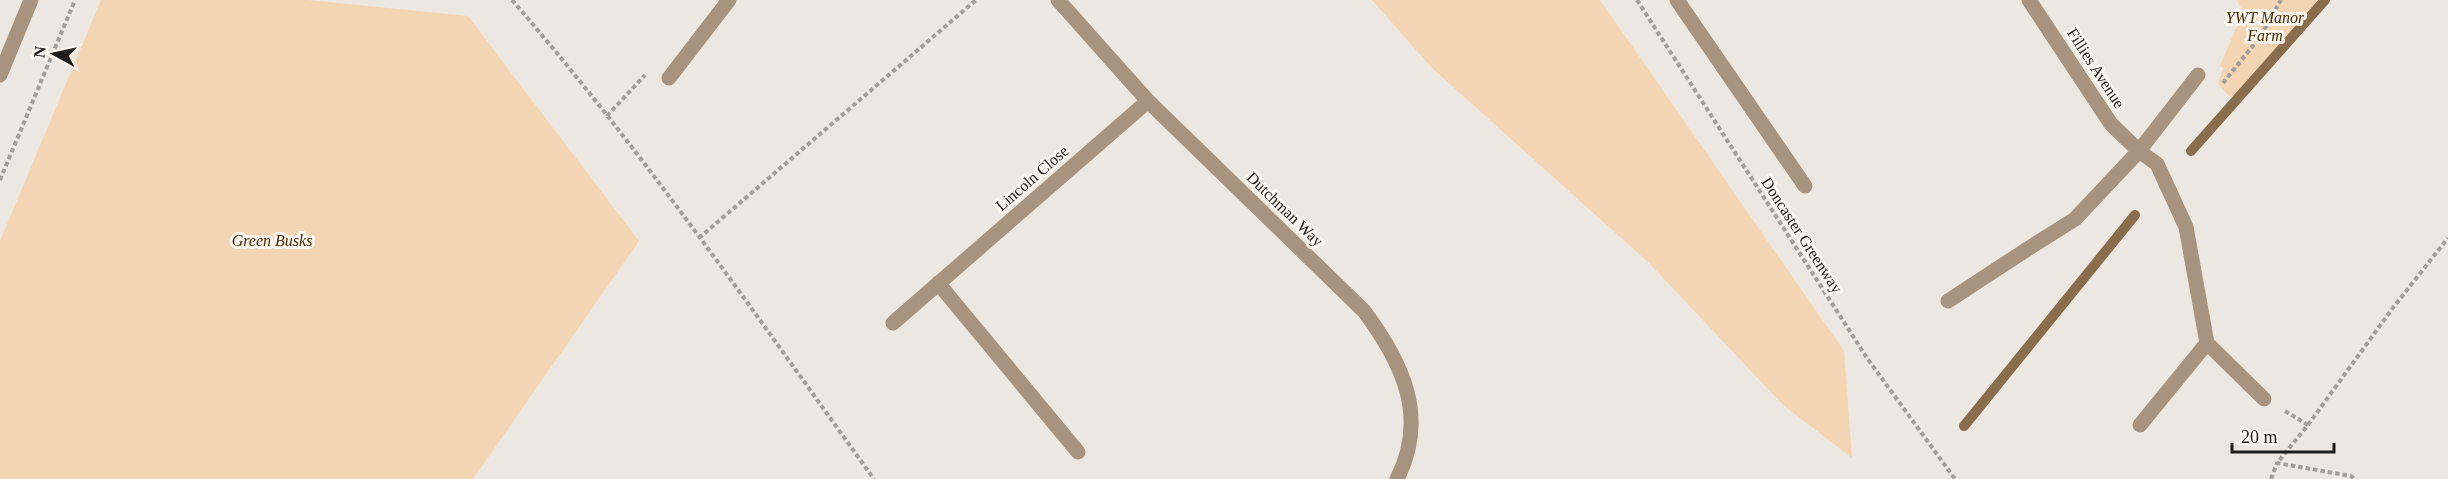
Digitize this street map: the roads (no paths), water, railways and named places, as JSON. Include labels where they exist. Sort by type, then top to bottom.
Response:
[{"type":"street","points":[[0,75],[31,0]]},
{"type":"street","points":[[669,78],[729,0]]},
{"type":"street","name":"Dutchman Way","points":[[1058,0],[1148,101],[1364,311],[1385,339],[1401,371],[1411,402],[1410,441],[1403,468],[1397,479]]},
{"type":"street","points":[[1677,0],[1804,186]]},
{"type":"street","name":"Fillies Avenue","points":[[2029,0],[2111,124],[2139,151],[2157,164],[2186,227],[2207,343]]},
{"type":"street","points":[[1948,301],[2075,219],[2139,151],[2198,75]]},
{"type":"street","name":"Lincoln Close","points":[[893,323],[1148,101]]},
{"type":"street","points":[[938,283],[1078,452]]},
{"type":"street","points":[[2140,425],[2207,343],[2264,399]]},
{"type":"waterway","points":[[2191,151],[2325,0]]},
{"type":"waterway","points":[[1964,426],[2135,215]]},
{"type":"park label","name":"YWT Manor Farm","points":[[2265,26]]},
{"type":"park label","name":"Green Busks","points":[[272,240]]}]
